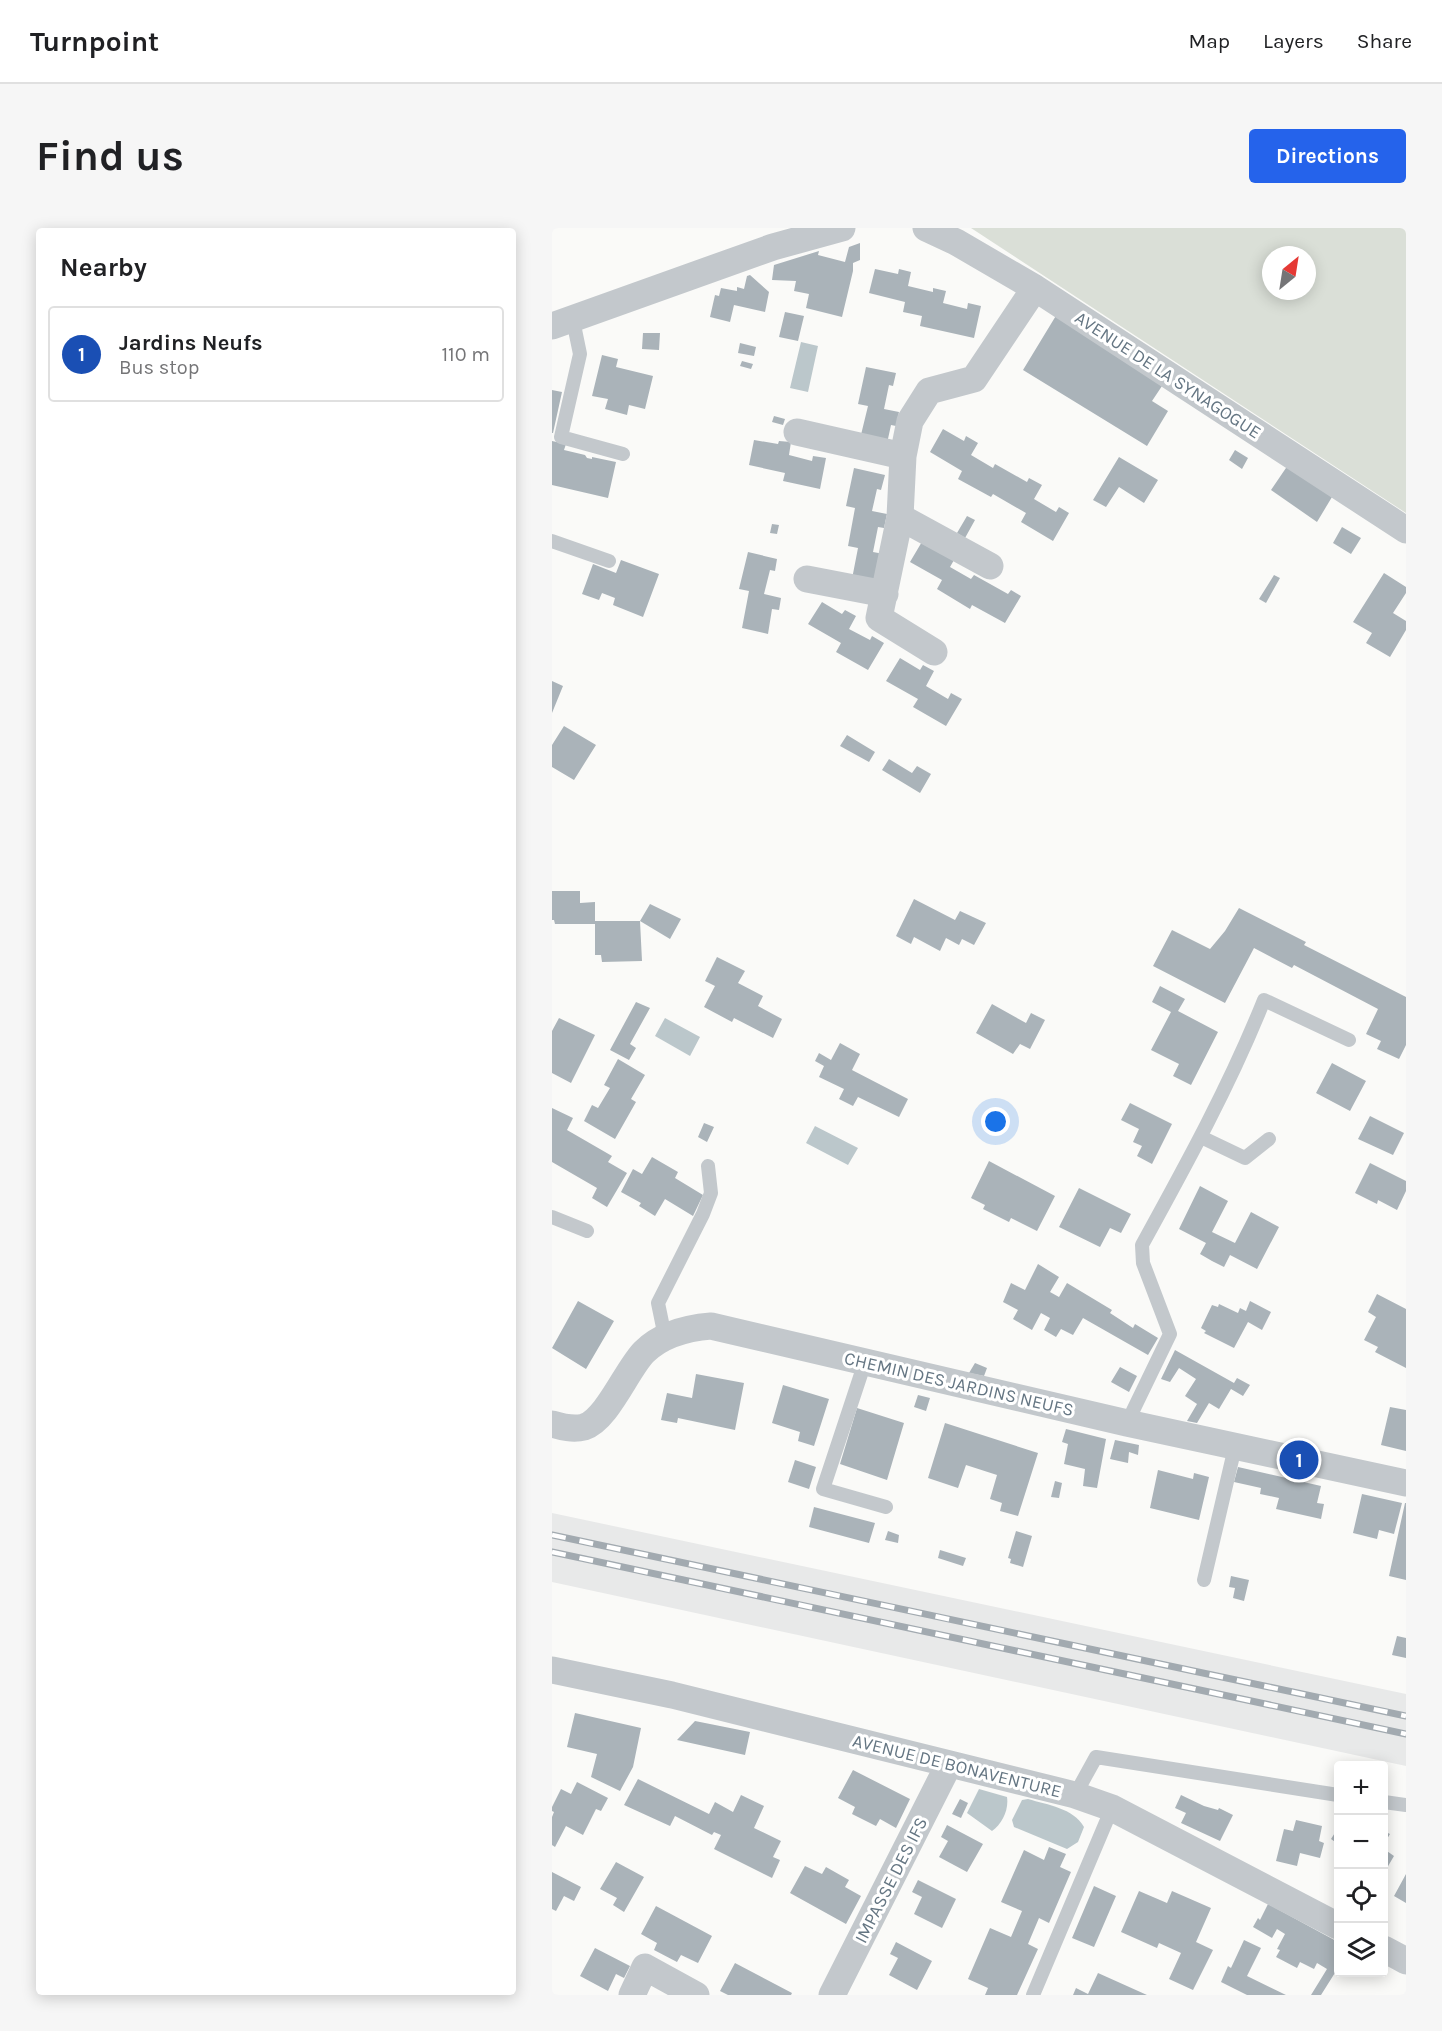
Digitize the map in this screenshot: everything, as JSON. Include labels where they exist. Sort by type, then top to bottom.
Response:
[{"type":"street","points":[[563,323],[773,247],[842,228]]},
{"type":"street","name":"AVENUE DE LA SYNAGOGUE","points":[[926,228],[956,242],[1035,288],[1406,530]]},
{"type":"street","points":[[934,652],[879,618],[900,517],[903,456],[910,421],[929,391],[974,379],[1035,288]]},
{"type":"street","points":[[797,432],[903,456]]},
{"type":"street","points":[[900,517],[990,566]]},
{"type":"street","points":[[807,579],[885,594]]},
{"type":"street","name":"CHEMIN DES JARDINS NEUFS","points":[[552,1424],[566,1428],[585,1427],[601,1415],[644,1352],[665,1337],[689,1328],[711,1326],[1127,1423],[1406,1483]]},
{"type":"street","name":"AVENUE DE BONAVENTURE","points":[[552,1670],[672,1695],[1075,1796],[1112,1808],[1334,1924]]},
{"type":"street","name":"IMPASSE DES IFS","points":[[832,1995],[949,1764]]},
{"type":"street","points":[[1388,1952],[1406,1961]]},
{"type":"street","points":[[632,1995],[645,1967],[696,1995]]},
{"type":"lane","points":[[563,323],[580,354],[561,437],[623,453]]},
{"type":"lane","points":[[552,541],[609,561]]},
{"type":"lane","points":[[1127,1423],[1170,1334],[1143,1263],[1142,1245],[1201,1137],[1264,1000],[1349,1040]]},
{"type":"lane","points":[[1201,1137],[1245,1158],[1269,1139]]},
{"type":"lane","points":[[665,1337],[658,1303],[703,1214],[711,1193],[708,1166]]},
{"type":"lane","points":[[552,1217],[587,1232]]},
{"type":"lane","points":[[865,1362],[823,1489],[886,1507]]},
{"type":"lane","points":[[1204,1580],[1235,1447]]},
{"type":"lane","points":[[1075,1796],[1096,1757],[1334,1794]]},
{"type":"lane","points":[[1388,1803],[1406,1805]]},
{"type":"lane","points":[[1033,1995],[1112,1808]]},
{"type":"shaded area","points":[[971,228],[1406,228],[1406,513]]},
{"type":"shaded area","points":[[801,342],[818,346],[808,392],[790,388]]},
{"type":"shaded area","points":[[665,1018],[700,1037],[690,1056],[655,1036]]},
{"type":"shaded area","points":[[815,1126],[858,1148],[848,1165],[806,1143]]},
{"type":"shaded area","points":[[552,1513],[1406,1694],[1406,1766],[1388,1761],[552,1582]]},
{"type":"shaded area","points":[[979,1789],[1007,1797],[1004,1816],[992,1831],[967,1813]]},
{"type":"shaded area","points":[[1028,1799],[1059,1808],[1073,1815],[1084,1827],[1078,1842],[1067,1849],[1014,1827],[1012,1820],[1022,1800]]},
{"type":"building","points":[[860,243],[860,260],[853,263],[842,317],[806,308],[809,294],[794,291],[796,281],[772,280],[774,265],[819,251],[818,255],[845,262],[849,247]]},
{"type":"building","points":[[875,269],[898,274],[899,269],[911,272],[908,286],[933,292],[933,288],[946,291],[943,303],[967,309],[968,303],[981,306],[974,338],[920,326],[922,316],[903,312],[905,302],[869,293]]},
{"type":"building","points":[[750,275],[769,292],[765,312],[734,305],[730,322],[710,317],[715,295],[719,296],[721,288],[737,291],[737,287],[744,289],[747,276]]},
{"type":"building","points":[[785,312],[804,316],[798,341],[779,337]]},
{"type":"building","points":[[1057,314],[1166,380],[1152,401],[1168,411],[1147,446],[1023,370]]},
{"type":"building","points":[[643,333],[660,333],[659,350],[642,349]]},
{"type":"building","points":[[740,343],[756,347],[754,356],[738,353]]},
{"type":"building","points":[[602,355],[618,359],[616,367],[653,376],[645,409],[629,405],[627,415],[605,409],[608,399],[592,396]]},
{"type":"building","points":[[742,361],[753,364],[751,369],[740,366]]},
{"type":"building","points":[[866,367],[896,373],[893,386],[889,385],[884,409],[899,412],[896,426],[891,425],[886,448],[859,443],[868,406],[858,404]]},
{"type":"building","points":[[552,390],[562,392],[553,433],[552,433]]},
{"type":"building","points":[[774,416],[785,419],[783,425],[772,422]]},
{"type":"building","points":[[943,429],[964,441],[966,436],[978,443],[971,455],[993,468],[995,464],[1027,482],[1029,478],[1042,485],[1034,499],[1056,512],[1059,507],[1069,513],[1053,541],[1021,522],[1026,513],[993,494],[991,497],[958,479],[962,471],[930,452]]},
{"type":"building","points":[[754,440],[778,444],[779,441],[791,442],[789,455],[812,461],[813,456],[826,458],[820,489],[783,481],[785,473],[749,465]]},
{"type":"building","points":[[552,441],[566,444],[564,450],[585,455],[587,458],[616,462],[608,498],[552,485]]},
{"type":"building","points":[[1235,450],[1248,458],[1242,469],[1229,460]]},
{"type":"building","points":[[1119,457],[1158,480],[1144,503],[1119,487],[1106,507],[1093,500]]},
{"type":"building","points":[[1288,465],[1332,497],[1317,522],[1271,490]]},
{"type":"building","points":[[854,468],[885,475],[881,490],[877,489],[872,511],[887,514],[884,528],[878,527],[873,552],[889,555],[876,589],[851,584],[858,548],[848,546],[855,508],[846,506]]},
{"type":"building","points":[[967,516],[975,520],[965,538],[957,533]]},
{"type":"building","points":[[772,524],[779,525],[777,534],[770,533]]},
{"type":"building","points":[[1342,527],[1361,538],[1351,554],[1333,543]]},
{"type":"building","points":[[923,540],[958,553],[950,567],[971,579],[974,575],[1008,594],[1011,590],[1021,596],[1005,623],[972,605],[970,609],[937,589],[942,580],[910,562]]},
{"type":"building","points":[[748,552],[777,559],[775,571],[770,570],[764,594],[781,598],[779,610],[772,609],[768,634],[742,628],[749,591],[739,589]]},
{"type":"building","points":[[621,560],[659,574],[643,617],[613,605],[615,598],[602,593],[599,600],[582,594],[593,564],[616,573]]},
{"type":"building","points":[[1384,573],[1406,587],[1406,593],[1393,613],[1406,621],[1406,630],[1390,657],[1366,643],[1372,633],[1353,622]]},
{"type":"building","points":[[1274,575],[1280,578],[1266,603],[1259,599]]},
{"type":"building","points":[[822,602],[842,614],[845,610],[856,616],[849,629],[870,640],[872,636],[884,643],[868,670],[836,652],[841,643],[808,624]]},
{"type":"building","points":[[900,658],[920,670],[923,665],[934,671],[926,686],[948,699],[951,693],[962,699],[946,726],[913,707],[918,699],[886,681]]},
{"type":"building","points":[[552,681],[563,686],[552,713]]},
{"type":"building","points":[[564,726],[596,745],[574,780],[552,767],[552,745]]},
{"type":"building","points":[[847,735],[875,752],[869,762],[840,746]]},
{"type":"building","points":[[889,759],[912,773],[917,766],[931,774],[920,793],[882,770]]},
{"type":"building","points":[[552,891],[580,891],[580,903],[595,902],[595,921],[640,921],[642,961],[602,962],[601,955],[595,955],[595,924],[555,924],[552,920]]},
{"type":"building","points":[[914,899],[955,920],[960,911],[986,923],[974,945],[962,939],[959,945],[946,938],[940,951],[914,937],[911,944],[896,936]]},
{"type":"building","points":[[650,904],[681,919],[670,939],[640,921]]},
{"type":"building","points":[[1239,908],[1306,942],[1304,945],[1406,997],[1406,1045],[1399,1059],[1377,1049],[1381,1041],[1366,1034],[1378,1009],[1294,965],[1292,968],[1254,948],[1225,1003],[1153,966],[1172,930],[1210,949],[1225,931]]},
{"type":"building","points":[[717,957],[745,971],[738,983],[763,996],[758,1006],[782,1019],[773,1038],[734,1018],[732,1022],[704,1007],[715,986],[705,981]]},
{"type":"building","points":[[1160,986],[1185,999],[1178,1011],[1218,1032],[1191,1085],[1173,1076],[1179,1064],[1151,1050],[1171,1012],[1152,1002]]},
{"type":"building","points":[[636,1002],[650,1008],[630,1044],[636,1048],[629,1060],[610,1050]]},
{"type":"building","points":[[992,1004],[1026,1023],[1031,1013],[1045,1020],[1030,1049],[1020,1044],[1013,1054],[976,1033]]},
{"type":"building","points":[[559,1018],[595,1035],[571,1083],[552,1073],[552,1031]]},
{"type":"building","points":[[840,1043],[860,1054],[852,1070],[908,1099],[899,1117],[858,1097],[853,1106],[839,1099],[844,1089],[819,1077],[824,1066],[815,1061],[819,1053],[831,1060]]},
{"type":"building","points":[[618,1059],[645,1075],[631,1099],[636,1102],[615,1139],[584,1121],[592,1105],[598,1108],[610,1088],[604,1085]]},
{"type":"building","points":[[1332,1063],[1366,1081],[1350,1111],[1316,1093]]},
{"type":"building","points":[[1130,1103],[1172,1124],[1152,1164],[1137,1156],[1142,1146],[1133,1142],[1139,1129],[1121,1120]]},
{"type":"building","points":[[552,1108],[573,1118],[567,1130],[612,1156],[608,1162],[627,1173],[607,1207],[592,1198],[597,1188],[552,1162]]},
{"type":"building","points":[[1370,1116],[1404,1133],[1393,1155],[1358,1139]]},
{"type":"building","points":[[704,1123],[714,1127],[707,1142],[698,1137]]},
{"type":"building","points":[[652,1157],[678,1172],[675,1178],[703,1195],[693,1216],[665,1199],[655,1216],[639,1206],[641,1203],[621,1192],[633,1169],[642,1174]]},
{"type":"building","points":[[989,1161],[1055,1196],[1037,1231],[1011,1218],[1009,1222],[983,1209],[985,1205],[971,1198]]},
{"type":"building","points":[[1370,1163],[1406,1181],[1406,1191],[1397,1210],[1378,1200],[1377,1204],[1355,1193]]},
{"type":"building","points":[[1200,1186],[1228,1201],[1212,1232],[1235,1243],[1251,1212],[1279,1227],[1257,1269],[1230,1255],[1224,1267],[1212,1261],[1200,1254],[1206,1243],[1179,1229]]},
{"type":"building","points":[[1079,1188],[1131,1214],[1121,1233],[1110,1228],[1100,1247],[1059,1227]]},
{"type":"building","points":[[1038,1264],[1059,1277],[1050,1292],[1059,1297],[1067,1283],[1112,1310],[1110,1313],[1133,1328],[1135,1324],[1158,1338],[1148,1355],[1083,1318],[1073,1335],[1061,1329],[1056,1337],[1044,1330],[1050,1318],[1041,1313],[1032,1330],[1013,1319],[1018,1310],[1003,1302],[1011,1283],[1025,1290]]},
{"type":"building","points":[[1377,1294],[1406,1309],[1406,1368],[1375,1352],[1378,1347],[1364,1340],[1376,1317],[1368,1312]]},
{"type":"building","points":[[578,1301],[614,1321],[586,1369],[552,1348]]},
{"type":"building","points":[[1250,1301],[1271,1312],[1262,1330],[1248,1322],[1234,1348],[1204,1333],[1206,1331],[1201,1328],[1212,1305],[1218,1307],[1219,1304],[1238,1313],[1240,1308],[1246,1311]]},
{"type":"building","points":[[1175,1350],[1234,1383],[1237,1378],[1250,1385],[1243,1396],[1231,1389],[1219,1409],[1209,1403],[1197,1423],[1187,1421],[1197,1404],[1185,1396],[1196,1379],[1179,1368],[1170,1382],[1161,1379]]},
{"type":"building","points":[[975,1363],[987,1368],[984,1376],[969,1373]]},
{"type":"building","points":[[1120,1367],[1137,1376],[1129,1392],[1111,1382]]},
{"type":"building","points":[[696,1374],[744,1383],[735,1430],[678,1418],[677,1423],[661,1420],[667,1393],[692,1398]]},
{"type":"building","points":[[783,1385],[829,1399],[814,1446],[798,1441],[800,1432],[772,1423]]},
{"type":"building","points":[[918,1395],[930,1398],[926,1411],[914,1407]]},
{"type":"building","points":[[1390,1407],[1406,1410],[1406,1451],[1381,1445]]},
{"type":"building","points":[[857,1408],[904,1423],[887,1480],[840,1464]]},
{"type":"building","points":[[945,1423],[1038,1453],[1018,1516],[1000,1511],[1002,1503],[990,1499],[997,1475],[966,1465],[958,1488],[928,1478]]},
{"type":"building","points":[[1066,1429],[1106,1439],[1097,1488],[1083,1486],[1085,1469],[1064,1464],[1068,1444],[1062,1442]]},
{"type":"building","points":[[1115,1440],[1139,1445],[1138,1455],[1129,1452],[1128,1463],[1110,1459]]},
{"type":"building","points":[[795,1460],[816,1467],[809,1489],[788,1482]]},
{"type":"building","points":[[1238,1467],[1321,1486],[1317,1503],[1324,1504],[1321,1519],[1276,1509],[1279,1498],[1260,1494],[1261,1488],[1234,1482]]},
{"type":"building","points":[[1158,1470],[1193,1479],[1194,1473],[1209,1477],[1199,1520],[1150,1508]]},
{"type":"building","points":[[1055,1481],[1062,1483],[1059,1498],[1051,1497]]},
{"type":"building","points":[[1362,1494],[1402,1503],[1394,1534],[1379,1530],[1377,1539],[1353,1533]]},
{"type":"building","points":[[1406,1503],[1406,1580],[1389,1576]]},
{"type":"building","points":[[814,1507],[875,1523],[869,1543],[809,1527]]},
{"type":"building","points":[[888,1531],[899,1535],[898,1543],[885,1540]]},
{"type":"building","points":[[1016,1531],[1032,1536],[1023,1567],[1010,1563],[1011,1559],[1008,1558]]},
{"type":"building","points":[[940,1550],[966,1558],[963,1566],[938,1558]]},
{"type":"building","points":[[1231,1576],[1249,1580],[1244,1601],[1233,1598],[1235,1588],[1229,1587]]},
{"type":"building","points":[[1397,1636],[1406,1638],[1406,1658],[1392,1655]]},
{"type":"building","points":[[575,1713],[641,1728],[633,1767],[620,1791],[591,1777],[597,1754],[567,1747]]},
{"type":"building","points":[[695,1721],[750,1732],[745,1755],[677,1740]]},
{"type":"building","points":[[853,1770],[910,1799],[896,1828],[880,1819],[876,1826],[852,1814],[855,1807],[838,1798]]},
{"type":"building","points":[[638,1779],[709,1814],[715,1802],[733,1812],[741,1795],[764,1806],[754,1828],[781,1841],[773,1857],[780,1860],[772,1878],[714,1849],[721,1835],[714,1832],[712,1835],[675,1816],[670,1826],[624,1805]]},
{"type":"building","points":[[577,1782],[608,1798],[601,1811],[596,1809],[583,1835],[566,1826],[555,1847],[552,1845],[554,1812],[552,1807],[561,1789],[571,1794]]},
{"type":"building","points":[[1181,1795],[1204,1806],[1218,1810],[1219,1808],[1233,1815],[1220,1841],[1181,1823],[1186,1813],[1175,1808]]},
{"type":"building","points":[[960,1799],[968,1803],[961,1818],[952,1814]]},
{"type":"building","points":[[1296,1820],[1322,1826],[1319,1841],[1324,1843],[1320,1858],[1300,1853],[1297,1866],[1276,1861],[1284,1829],[1293,1831]]},
{"type":"building","points":[[947,1825],[983,1844],[967,1872],[939,1857],[948,1841],[941,1837]]},
{"type":"building","points":[[1049,1847],[1066,1854],[1060,1867],[1071,1872],[1049,1923],[1039,1918],[1028,1944],[1038,1949],[1017,1995],[985,1995],[988,1988],[968,1979],[990,1928],[1011,1937],[1022,1911],[1001,1902],[1024,1850],[1044,1860]]},
{"type":"building","points":[[1388,1852],[1394,1856],[1388,1866]]},
{"type":"building","points":[[616,1862],[644,1877],[624,1912],[613,1905],[617,1898],[600,1889]]},
{"type":"building","points":[[805,1866],[822,1874],[826,1867],[849,1880],[845,1887],[861,1896],[846,1924],[790,1893]]},
{"type":"building","points":[[552,1872],[581,1887],[574,1901],[564,1896],[556,1911],[552,1909]]},
{"type":"building","points":[[1406,1874],[1406,1903],[1394,1896]]},
{"type":"building","points":[[918,1880],[956,1899],[942,1928],[914,1914],[922,1897],[912,1892]]},
{"type":"building","points":[[1094,1886],[1116,1896],[1094,1947],[1072,1938]]},
{"type":"building","points":[[1139,1891],[1167,1903],[1172,1891],[1211,1908],[1196,1942],[1213,1950],[1193,1990],[1169,1979],[1181,1953],[1159,1943],[1157,1948],[1121,1932]]},
{"type":"building","points":[[1268,1904],[1334,1940],[1334,1974],[1321,1995],[1311,1995],[1327,1969],[1317,1963],[1314,1969],[1300,1962],[1297,1968],[1276,1957],[1280,1950],[1277,1949],[1285,1934],[1277,1929],[1272,1938],[1253,1927],[1258,1918],[1260,1920]]},
{"type":"building","points":[[656,1906],[712,1936],[698,1963],[681,1955],[677,1962],[654,1950],[657,1943],[641,1934]]},
{"type":"building","points":[[1244,1940],[1261,1948],[1247,1976],[1286,1995],[1247,1995],[1221,1982],[1228,1966],[1231,1968]]},
{"type":"building","points":[[896,1942],[932,1961],[917,1990],[889,1975],[898,1958],[890,1954]]},
{"type":"building","points":[[595,1948],[630,1966],[624,1978],[616,1974],[608,1991],[580,1976]]},
{"type":"building","points":[[735,1963],[792,1993],[791,1995],[728,1995],[720,1991]]},
{"type":"building","points":[[1098,1973],[1147,1995],[1073,1995],[1076,1988],[1088,1994]]},
{"type":"railway","points":[[552,1535],[1406,1716]]},
{"type":"railway","points":[[552,1552],[1406,1734]]},
{"type":"place","name":"Jardins Neufs","points":[[1299,1460]]}]
